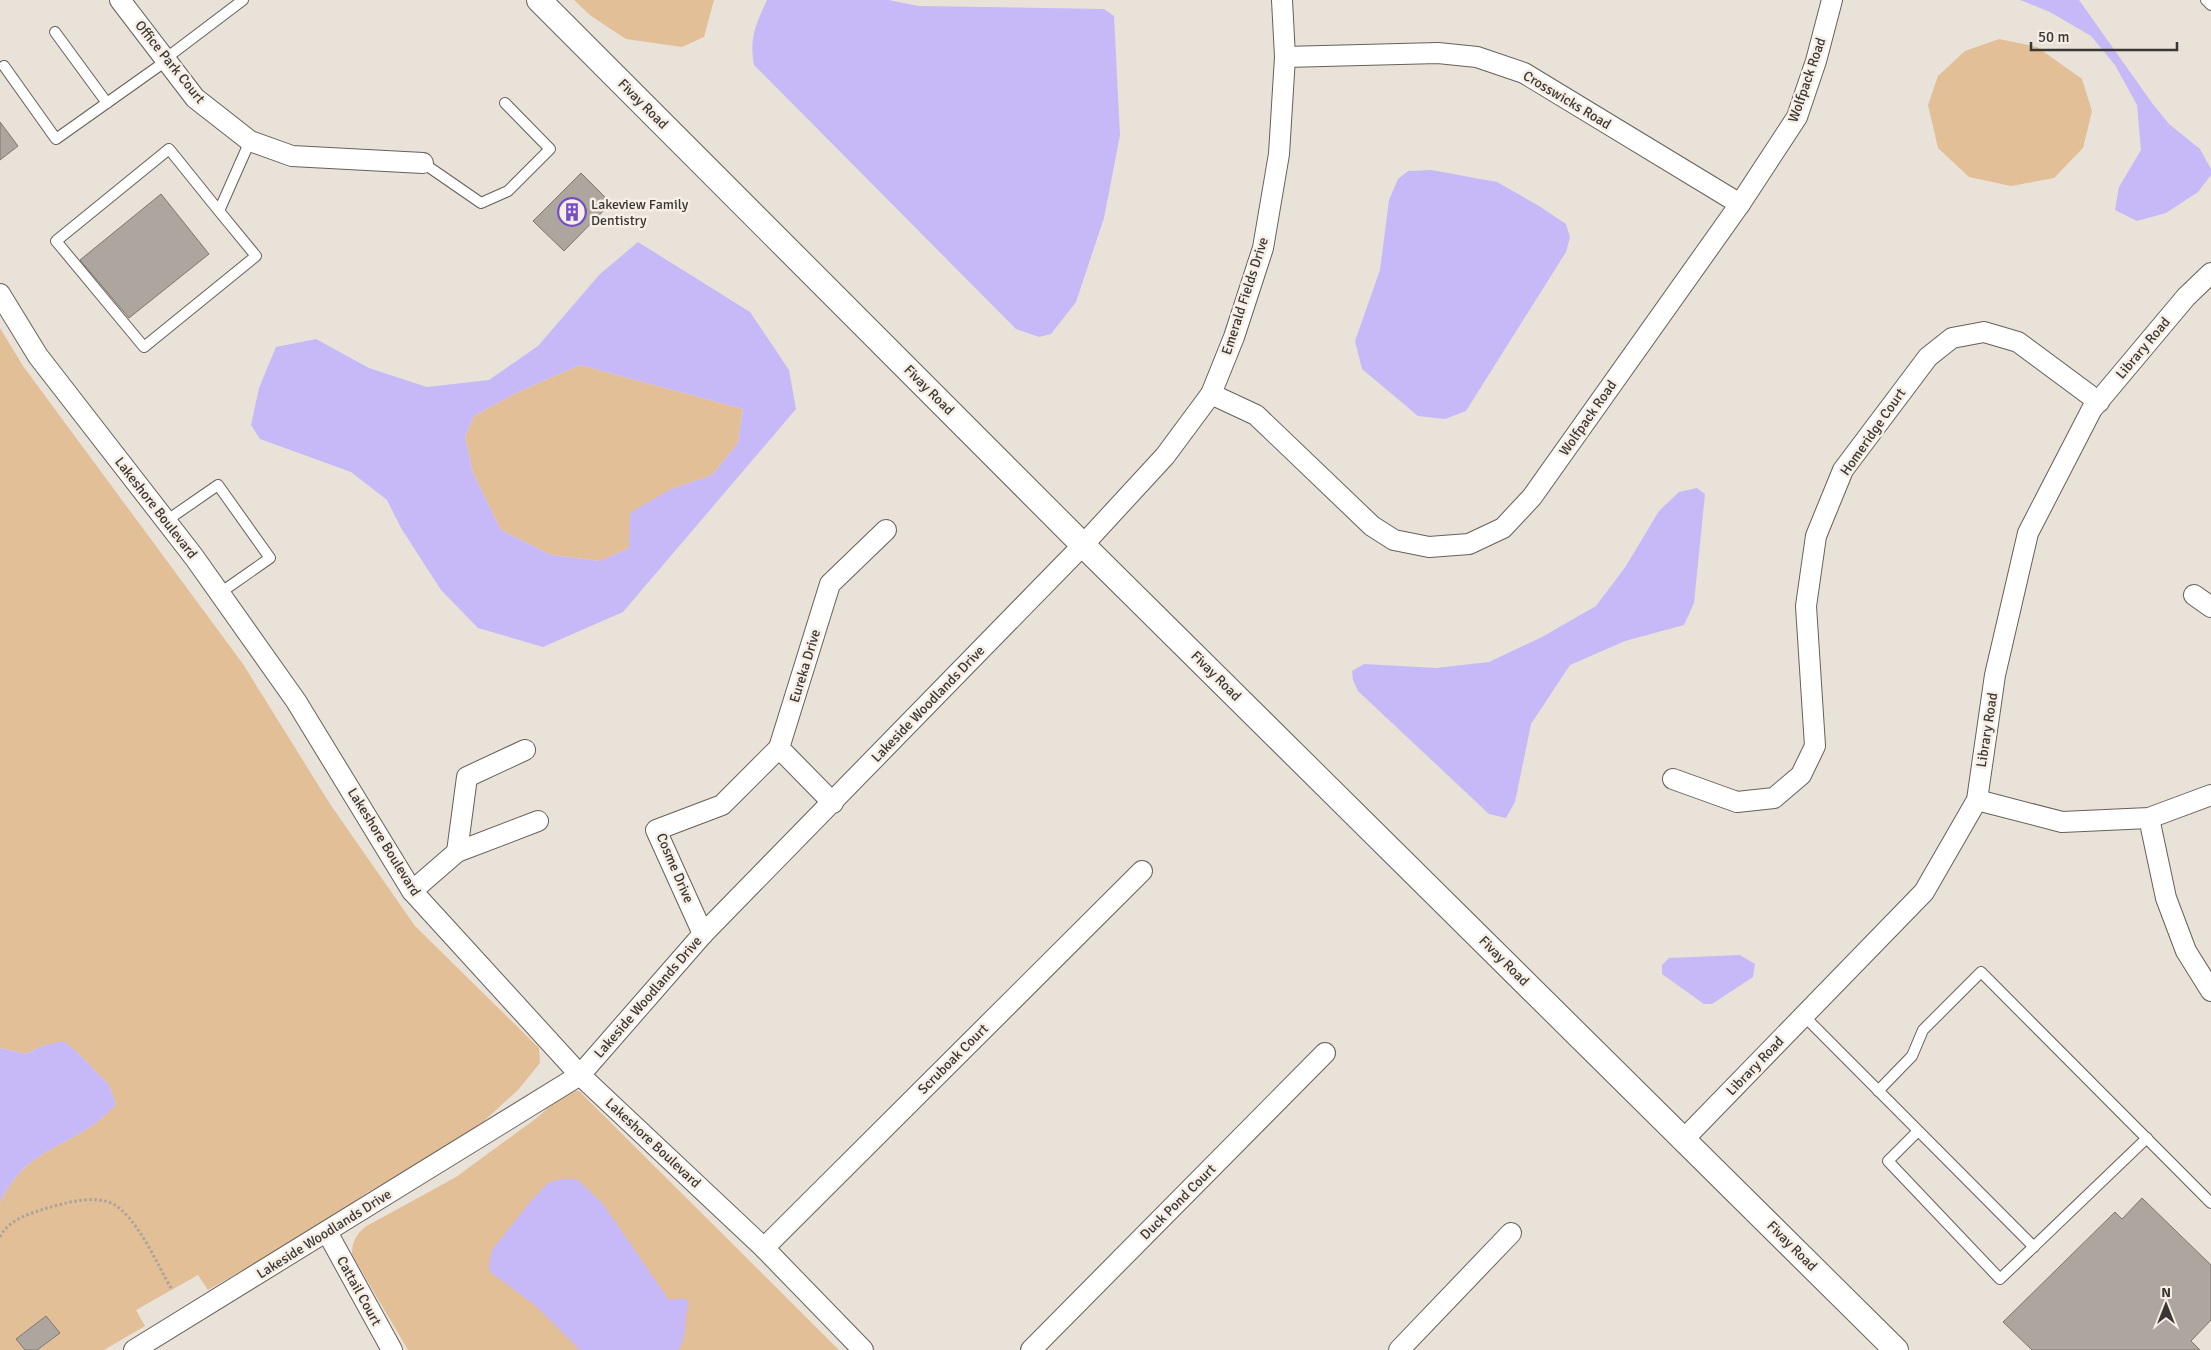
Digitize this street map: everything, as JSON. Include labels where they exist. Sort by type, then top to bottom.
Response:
[{"type":"street","name":"Office Park Court","points":[[120,0],[195,98],[250,141],[292,156],[423,163]]},
{"type":"street","name":"Fivay Road","points":[[539,0],[1084,545],[1896,1350]]},
{"type":"street","name":"Emerald Fields Drive","points":[[1084,545],[1164,456],[1211,394],[1234,337],[1263,248],[1279,154],[1285,57],[1282,0]]},
{"type":"street","name":"Wolfpack Road","points":[[1211,394],[1256,415],[1372,526],[1394,540],[1429,547],[1470,544],[1503,528],[1532,497],[1740,204],[1797,117],[1816,61],[1832,0]]},
{"type":"street","name":"Crosswicks Road","points":[[1285,57],[1438,53],[1477,57],[1524,73],[1740,204]]},
{"type":"street","name":"Library Road","points":[[1684,1139],[1924,892],[1976,800],[1996,675],[2028,533],[2092,409],[2186,297],[2211,273]]},
{"type":"street","name":"Lakeshore Boulevard","points":[[0,294],[38,356],[220,592],[296,701],[412,891],[580,1075],[764,1248],[863,1350]]},
{"type":"street","name":"Homeridge Court","points":[[1673,779],[1737,802],[1774,798],[1801,775],[1815,746],[1806,606],[1816,536],[1842,470],[1928,356],[1952,338],[1984,332],[2018,342],[2098,402]]},
{"type":"street","name":"Eureka Drive","points":[[779,748],[830,584],[886,530]]},
{"type":"street","name":"Lakeside Woodlands Drive","points":[[134,1350],[580,1075],[703,934],[1084,545]]},
{"type":"street","points":[[2194,595],[2211,607]]},
{"type":"street","points":[[779,748],[833,803]]},
{"type":"street","name":"Cosme Drive","points":[[703,934],[656,830],[722,804],[779,748]]},
{"type":"street","points":[[457,852],[467,777],[525,750]]},
{"type":"street","points":[[1976,800],[2062,822],[2149,818],[2211,794]]},
{"type":"street","points":[[2149,818],[2166,898],[2186,951],[2211,991]]},
{"type":"street","points":[[412,891],[457,852],[538,821]]},
{"type":"street","name":"Scruboak Court","points":[[764,1248],[1142,871]]},
{"type":"street","name":"Duck Pond Court","points":[[1031,1350],[1325,1053]]},
{"type":"street","name":"Cattail Court","points":[[327,1232],[392,1350]]},
{"type":"street","points":[[1399,1350],[1511,1233]]},
{"type":"lane","points":[[4,66],[56,139],[244,0]]},
{"type":"lane","points":[[2206,0],[2211,5]]},
{"type":"lane","points":[[55,32],[107,103]]},
{"type":"lane","points":[[423,163],[481,203],[508,191],[550,149],[505,103]]},
{"type":"lane","points":[[219,211],[250,141]]},
{"type":"lane","points":[[169,149],[219,211],[256,256],[144,348],[56,241],[169,149]]},
{"type":"lane","points":[[166,521],[218,485],[270,558],[220,592]]},
{"type":"lane","points":[[1878,1091],[1912,1056],[1923,1030],[1981,972],[2211,1203]]},
{"type":"lane","points":[[1804,1016],[2034,1247]]},
{"type":"lane","points":[[1918,1132],[1888,1161],[2000,1279],[2147,1138]]},
{"type":"path","points":[[0,1237],[12,1221],[46,1209],[69,1202],[94,1200],[111,1203],[124,1212],[134,1225],[172,1290]]},
{"type":"shaded area","points":[[574,0],[714,0],[704,37],[682,47],[626,39],[591,16]]},
{"type":"shaded area","points":[[767,0],[889,0],[918,6],[1104,9],[1114,16],[1120,135],[1104,218],[1076,302],[1051,334],[1039,337],[1016,329],[754,65],[752,47],[754,31]]},
{"type":"shaded area","points":[[2020,0],[2079,0],[2169,124],[2200,149],[2211,169],[2211,175],[2198,192],[2166,213],[2137,221],[2115,210],[2119,187],[2141,150],[2137,105],[2115,65],[2091,36],[2050,12]]},
{"type":"shaded area","points":[[1999,39],[2037,47],[2082,79],[2092,111],[2083,148],[2054,178],[2011,186],[1969,177],[1938,148],[1928,105],[1938,76],[1965,51]]},
{"type":"shaded area","points":[[1431,170],[1497,182],[1566,224],[1570,237],[1566,252],[1466,411],[1445,419],[1418,416],[1362,369],[1355,341],[1380,270],[1389,200],[1398,179],[1408,171]]},
{"type":"shaded area","points":[[638,242],[750,312],[789,370],[796,409],[623,612],[543,647],[478,628],[441,590],[401,528],[387,500],[351,472],[260,439],[251,425],[259,388],[276,347],[316,339],[369,368],[427,387],[489,380],[538,346],[600,274]],"holes":[[[580,365],[743,409],[738,443],[712,475],[669,490],[630,513],[629,548],[600,561],[551,555],[501,530],[473,473],[465,437],[474,416],[516,393]]]},
{"type":"shaded area","points":[[0,328],[23,366],[243,664],[330,804],[415,926],[539,1048],[540,1063],[518,1090],[484,1121],[442,1151],[368,1192],[316,1228],[208,1290],[198,1275],[136,1310],[145,1326],[104,1350],[0,1350],[0,1202],[16,1178],[31,1162],[89,1128],[116,1104],[109,1085],[77,1052],[63,1042],[42,1046],[26,1054],[0,1048]]},
{"type":"shaded area","points":[[580,365],[743,409],[738,443],[712,475],[669,490],[629,548],[600,561],[551,555],[501,530],[473,473],[465,437],[474,416],[516,393]]},
{"type":"shaded area","points":[[1697,488],[1705,494],[1694,603],[1684,625],[1625,641],[1570,665],[1531,724],[1515,802],[1506,818],[1489,814],[1358,691],[1353,680],[1352,671],[1364,664],[1436,668],[1489,662],[1542,637],[1596,606],[1626,566],[1659,511],[1679,492]]},
{"type":"shaded area","points":[[1740,955],[1755,964],[1753,977],[1712,1004],[1704,1004],[1662,974],[1662,965],[1669,958]]},
{"type":"shaded area","points":[[63,1041],[77,1052],[109,1085],[116,1104],[89,1128],[31,1162],[16,1178],[0,1202],[0,1048],[26,1054],[42,1046]]},
{"type":"shaded area","points":[[569,1090],[579,1091],[839,1350],[408,1350],[352,1255],[356,1236],[365,1227],[456,1177],[538,1117]]},
{"type":"shaded area","points":[[565,1178],[578,1180],[603,1204],[669,1300],[684,1298],[689,1303],[684,1339],[678,1350],[580,1350],[536,1306],[490,1272],[489,1265],[492,1250],[530,1202],[548,1183]]},
{"type":"building","points":[[0,122],[18,146],[0,160]]},
{"type":"building","name":"Lakeview Family Dentistry","points":[[581,173],[611,203],[564,251],[533,221]]},
{"type":"building","points":[[161,194],[209,254],[129,318],[80,260]]},
{"type":"building","points":[[2142,1198],[2211,1265],[2211,1320],[2191,1341],[2200,1350],[2032,1350],[2003,1322],[2115,1212],[2122,1219]]},
{"type":"building","points":[[46,1316],[60,1333],[37,1350],[25,1350],[16,1339]]},
{"type":"place","name":"Lakeview Family Dentistry","points":[[572,212]]}]
